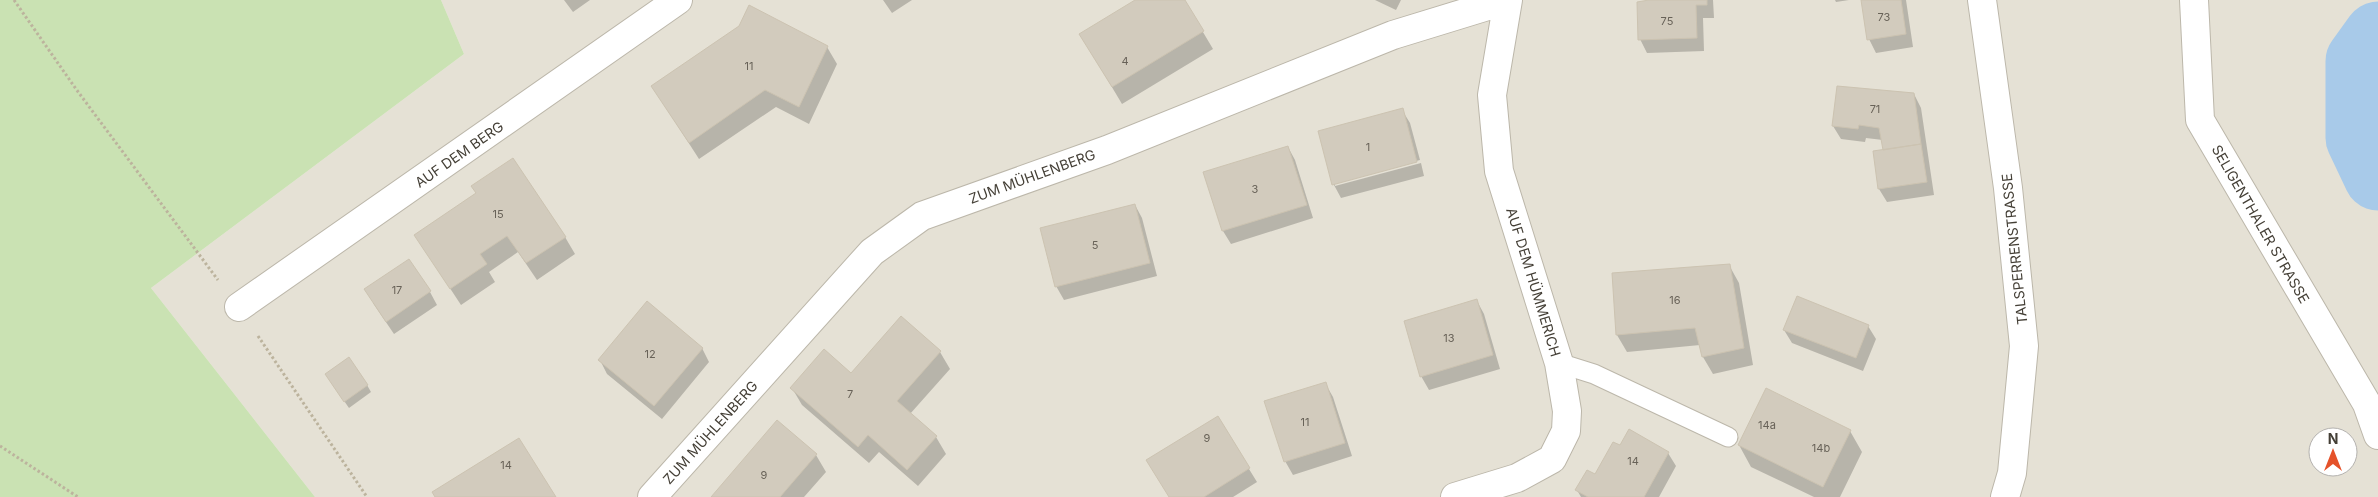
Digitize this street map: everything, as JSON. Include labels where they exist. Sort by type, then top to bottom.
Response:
[{"type":"street","name":"AUF DEM BERG","points":[[239,307],[678,0]]},
{"type":"street","name":"AUF DEM HÜMMERICH","points":[[1455,497],[1517,478],[1552,459],[1566,432],[1567,418],[1560,363],[1499,170],[1492,95],[1507,0]]},
{"type":"street","name":"ZUM MÜHLENBERG","points":[[652,497],[872,252],[922,216],[1107,150],[1393,35],[1507,0]]},
{"type":"street","name":"TALSPERRENSTRASSE","points":[[1982,0],[2008,188],[2024,346],[2012,473],[2005,497]]},
{"type":"street","name":"SELIGENTHALER STRASSE","points":[[2194,0],[2200,120],[2367,404],[2378,435]]},
{"type":"lane","points":[[1560,363],[1602,378],[1728,437]]},
{"type":"path","points":[[14,0],[76,89]]},
{"type":"path","points":[[0,446],[78,497]]},
{"type":"shaded area","points":[[441,0],[2378,0],[2378,497],[315,497],[151,288],[464,54]]},
{"type":"green space","points":[[0,0],[441,0],[464,54],[151,288],[315,497],[0,497]]},
{"type":"building","points":[[1135,0],[1185,0],[1204,31],[1112,87],[1079,34]]},
{"type":"building","points":[[1649,0],[1707,0],[1707,5],[1696,5],[1697,38],[1638,40],[1637,2]]},
{"type":"building","points":[[1861,0],[1901,0],[1906,34],[1867,40]]},
{"type":"building","points":[[749,5],[828,46],[799,107],[765,90],[689,143],[651,86],[739,26]]},
{"type":"building","points":[[1837,86],[1914,93],[1921,144],[1883,150],[1879,128],[1859,125],[1858,129],[1832,126]]},
{"type":"building","points":[[1403,108],[1417,162],[1332,185],[1318,131]]},
{"type":"building","points":[[1921,144],[1927,182],[1878,189],[1873,151]]},
{"type":"building","points":[[1288,146],[1307,205],[1222,231],[1203,172]]},
{"type":"building","points":[[513,158],[566,237],[526,263],[507,236],[480,254],[487,264],[450,289],[414,235],[476,193],[471,186]]},
{"type":"building","points":[[1135,204],[1150,263],[1055,287],[1040,228]]},
{"type":"building","points":[[409,259],[431,291],[386,322],[364,289]]},
{"type":"building","points":[[1730,264],[1744,348],[1702,357],[1695,328],[1616,335],[1612,273]]},
{"type":"building","points":[[1797,296],[1869,325],[1856,358],[1783,330]]},
{"type":"building","points":[[1477,299],[1493,355],[1420,377],[1404,321]]},
{"type":"building","points":[[647,301],[703,348],[654,406],[598,360]]},
{"type":"building","points":[[901,316],[941,351],[897,401],[937,436],[907,470],[868,435],[858,447],[790,388],[824,349],[851,373]]},
{"type":"building","points":[[349,357],[368,385],[344,402],[325,374]]},
{"type":"building","points":[[1326,382],[1345,443],[1284,462],[1264,401]]},
{"type":"building","points":[[1766,388],[1851,430],[1823,487],[1738,445]]},
{"type":"building","points":[[1218,416],[1250,468],[1204,497],[1169,497],[1146,460]]},
{"type":"building","points":[[777,420],[817,454],[780,497],[711,497]]},
{"type":"building","points":[[1629,429],[1669,452],[1644,497],[1588,497],[1575,490],[1587,470],[1595,474],[1613,442],[1620,445]]},
{"type":"building","points":[[519,438],[556,497],[435,497],[432,492]]},
{"type":"waterway","points":[[2378,36],[2360,61],[2360,138],[2378,176]]}]
